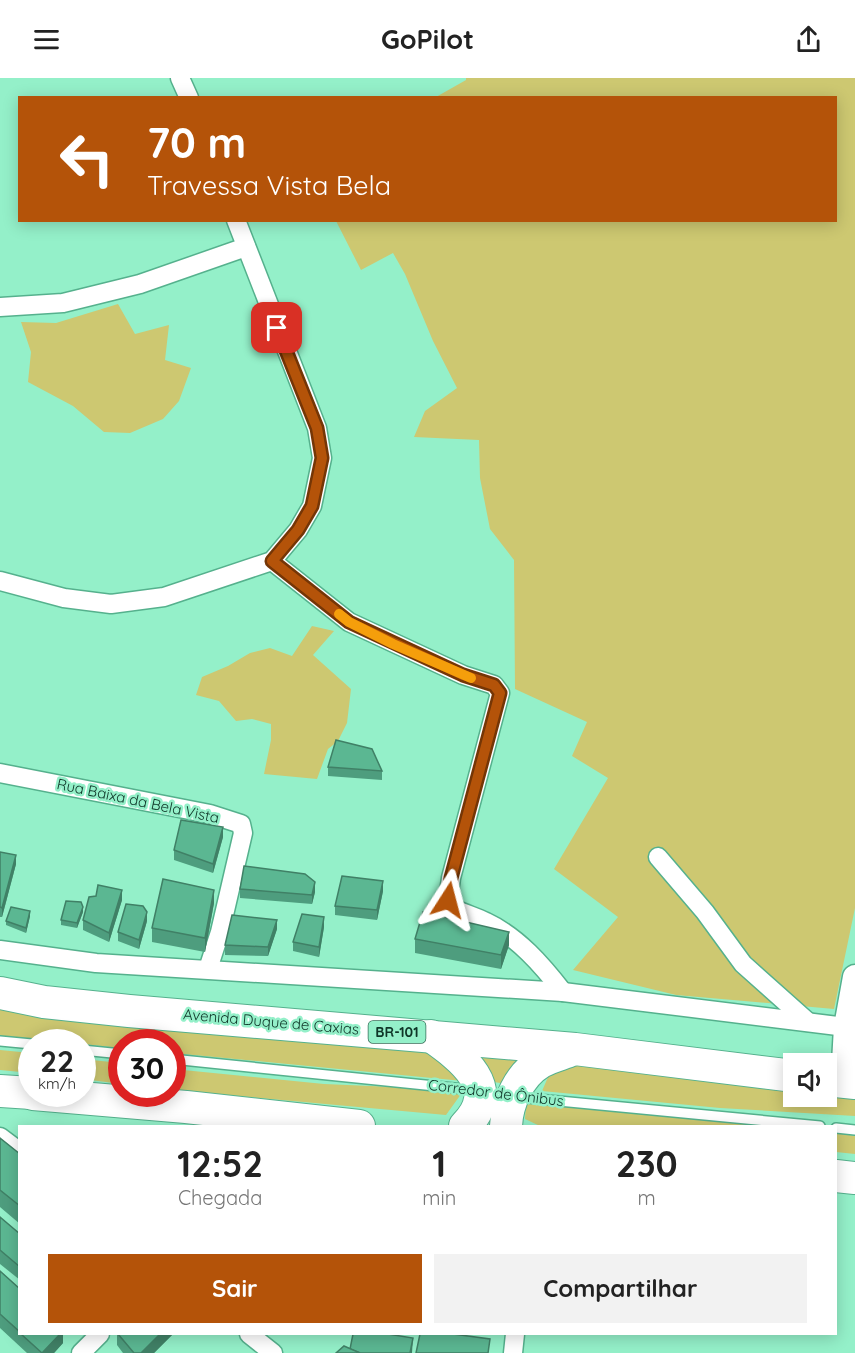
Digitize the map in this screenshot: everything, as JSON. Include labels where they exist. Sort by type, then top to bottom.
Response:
[{"type":"highway","name":"Avenida Duque de Caxias","points":[[0,993],[44,1002],[129,1011],[575,1049],[783,1075]]},
{"type":"highway","points":[[430,1035],[462,1058],[478,1080],[496,1094],[507,1111],[506,1125]]},
{"type":"highway","points":[[466,1125],[480,1101],[524,1077],[540,1063],[575,1049]]},
{"type":"highway","points":[[14,1092],[185,1117],[339,1125]]},
{"type":"street","points":[[0,581],[64,598],[111,604],[164,597],[272,561],[298,530],[312,506],[322,458],[317,428],[237,222]]},
{"type":"street","points":[[0,307],[63,303],[140,284],[246,247]]},
{"type":"street","points":[[272,561],[349,622],[463,675],[494,685],[500,693],[451,878],[448,900],[455,909],[487,922],[527,951],[542,965],[563,992]]},
{"type":"street","name":"Rua Baixa da Bela Vista","points":[[0,773],[210,814],[241,825],[243,833],[220,932],[208,969]]},
{"type":"street","points":[[658,857],[705,912],[743,964],[808,1023]]},
{"type":"street","points":[[0,950],[96,963],[563,992],[808,1023],[850,1016]]},
{"type":"street","points":[[841,1081],[855,977]]},
{"type":"street","points":[[0,1137],[18,1150]]},
{"type":"street","points":[[81,1353],[99,1335]]},
{"type":"street","points":[[250,1335],[273,1353]]},
{"type":"street","points":[[513,1353],[515,1335]]},
{"type":"lane","points":[[0,1041],[18,1043]]},
{"type":"lane","name":"Corredor de Ônibus","points":[[186,1061],[810,1125]]},
{"type":"lane","points":[[837,1128],[855,1130]]},
{"type":"shaded area","points":[[466,78],[855,78],[855,908],[834,1009],[676,995],[573,970],[618,917],[554,869],[608,778],[572,756],[587,722],[515,689],[514,560],[490,529],[480,478],[479,440],[414,437],[425,411],[457,388],[433,341],[405,274],[393,253],[361,270],[337,222],[837,222],[837,96],[438,96]]},
{"type":"shaded area","points":[[118,304],[135,334],[169,325],[165,360],[191,368],[179,401],[163,419],[130,433],[104,432],[73,406],[28,382],[31,352],[21,322],[56,323]]},
{"type":"shaded area","points":[[312,626],[334,631],[313,655],[351,689],[347,723],[338,741],[328,749],[317,779],[264,774],[271,740],[271,724],[252,719],[236,721],[219,701],[196,695],[202,677],[250,653],[270,648],[292,656]]},
{"type":"shaded area","points":[[0,1009],[445,1053],[463,1081],[186,1054],[186,1029],[108,1029],[108,1047],[96,1045],[96,1029],[18,1029],[18,1037],[0,1036]]},
{"type":"shaded area","points":[[458,1039],[549,1047],[507,1084],[487,1081],[483,1059]]},
{"type":"shaded area","points":[[0,1050],[18,1052],[18,1072],[0,1070]]},
{"type":"shaded area","points":[[96,1060],[108,1062],[108,1082],[96,1081]]},
{"type":"shaded area","points":[[555,1061],[783,1084],[783,1107],[837,1107],[837,1089],[855,1090],[855,1116],[720,1108],[542,1091]]},
{"type":"shaded area","points":[[186,1070],[324,1084],[464,1090],[446,1115],[186,1091]]},
{"type":"shaded area","points":[[526,1104],[674,1112],[776,1125],[538,1125],[525,1119]]},
{"type":"shaded area","points":[[837,1133],[855,1136],[855,1154],[837,1152]]},
{"type":"building","points":[[336,740],[372,749],[382,771],[328,767]]},
{"type":"building","points":[[181,820],[223,827],[213,864],[174,850]]},
{"type":"building","points":[[0,852],[16,855],[2,908],[0,907]]},
{"type":"building","points":[[244,866],[305,874],[315,882],[312,895],[240,889]]},
{"type":"building","points":[[342,876],[383,881],[377,910],[335,906]]},
{"type":"building","points":[[163,879],[214,890],[205,938],[152,928]]},
{"type":"building","points":[[98,885],[122,890],[109,933],[83,920],[89,897],[96,896]]},
{"type":"building","points":[[66,901],[81,902],[83,907],[77,923],[61,920]]},
{"type":"building","points":[[126,904],[143,906],[147,912],[139,940],[118,932]]},
{"type":"building","points":[[11,907],[30,911],[26,928],[6,921]]},
{"type":"building","points":[[423,912],[509,932],[501,955],[415,939]]},
{"type":"building","points":[[302,914],[324,917],[319,947],[293,942]]},
{"type":"building","points":[[232,915],[277,920],[268,947],[225,945]]},
{"type":"building","points":[[0,1138],[18,1152],[18,1204],[0,1190]]},
{"type":"building","points":[[0,1217],[18,1232],[18,1265],[0,1250]]},
{"type":"building","points":[[0,1271],[18,1287],[18,1330],[0,1314]]},
{"type":"building","points":[[22,1335],[59,1335],[42,1353]]},
{"type":"building","points":[[119,1335],[159,1335],[141,1353],[134,1353]]},
{"type":"building","points":[[353,1335],[394,1335],[413,1338],[410,1353],[360,1353],[350,1349]]},
{"type":"building","points":[[420,1335],[460,1335],[490,1339],[488,1353],[416,1353]]},
{"type":"building","points":[[344,1346],[360,1353],[336,1353]]},
{"type":"slow traffic","points":[[339,614],[349,622],[393,644],[471,678]]},
{"type":"route","points":[[277,328],[317,428],[322,458],[312,506],[298,530],[272,561],[349,622],[463,675],[494,685],[500,693],[451,878],[448,900]]}]
